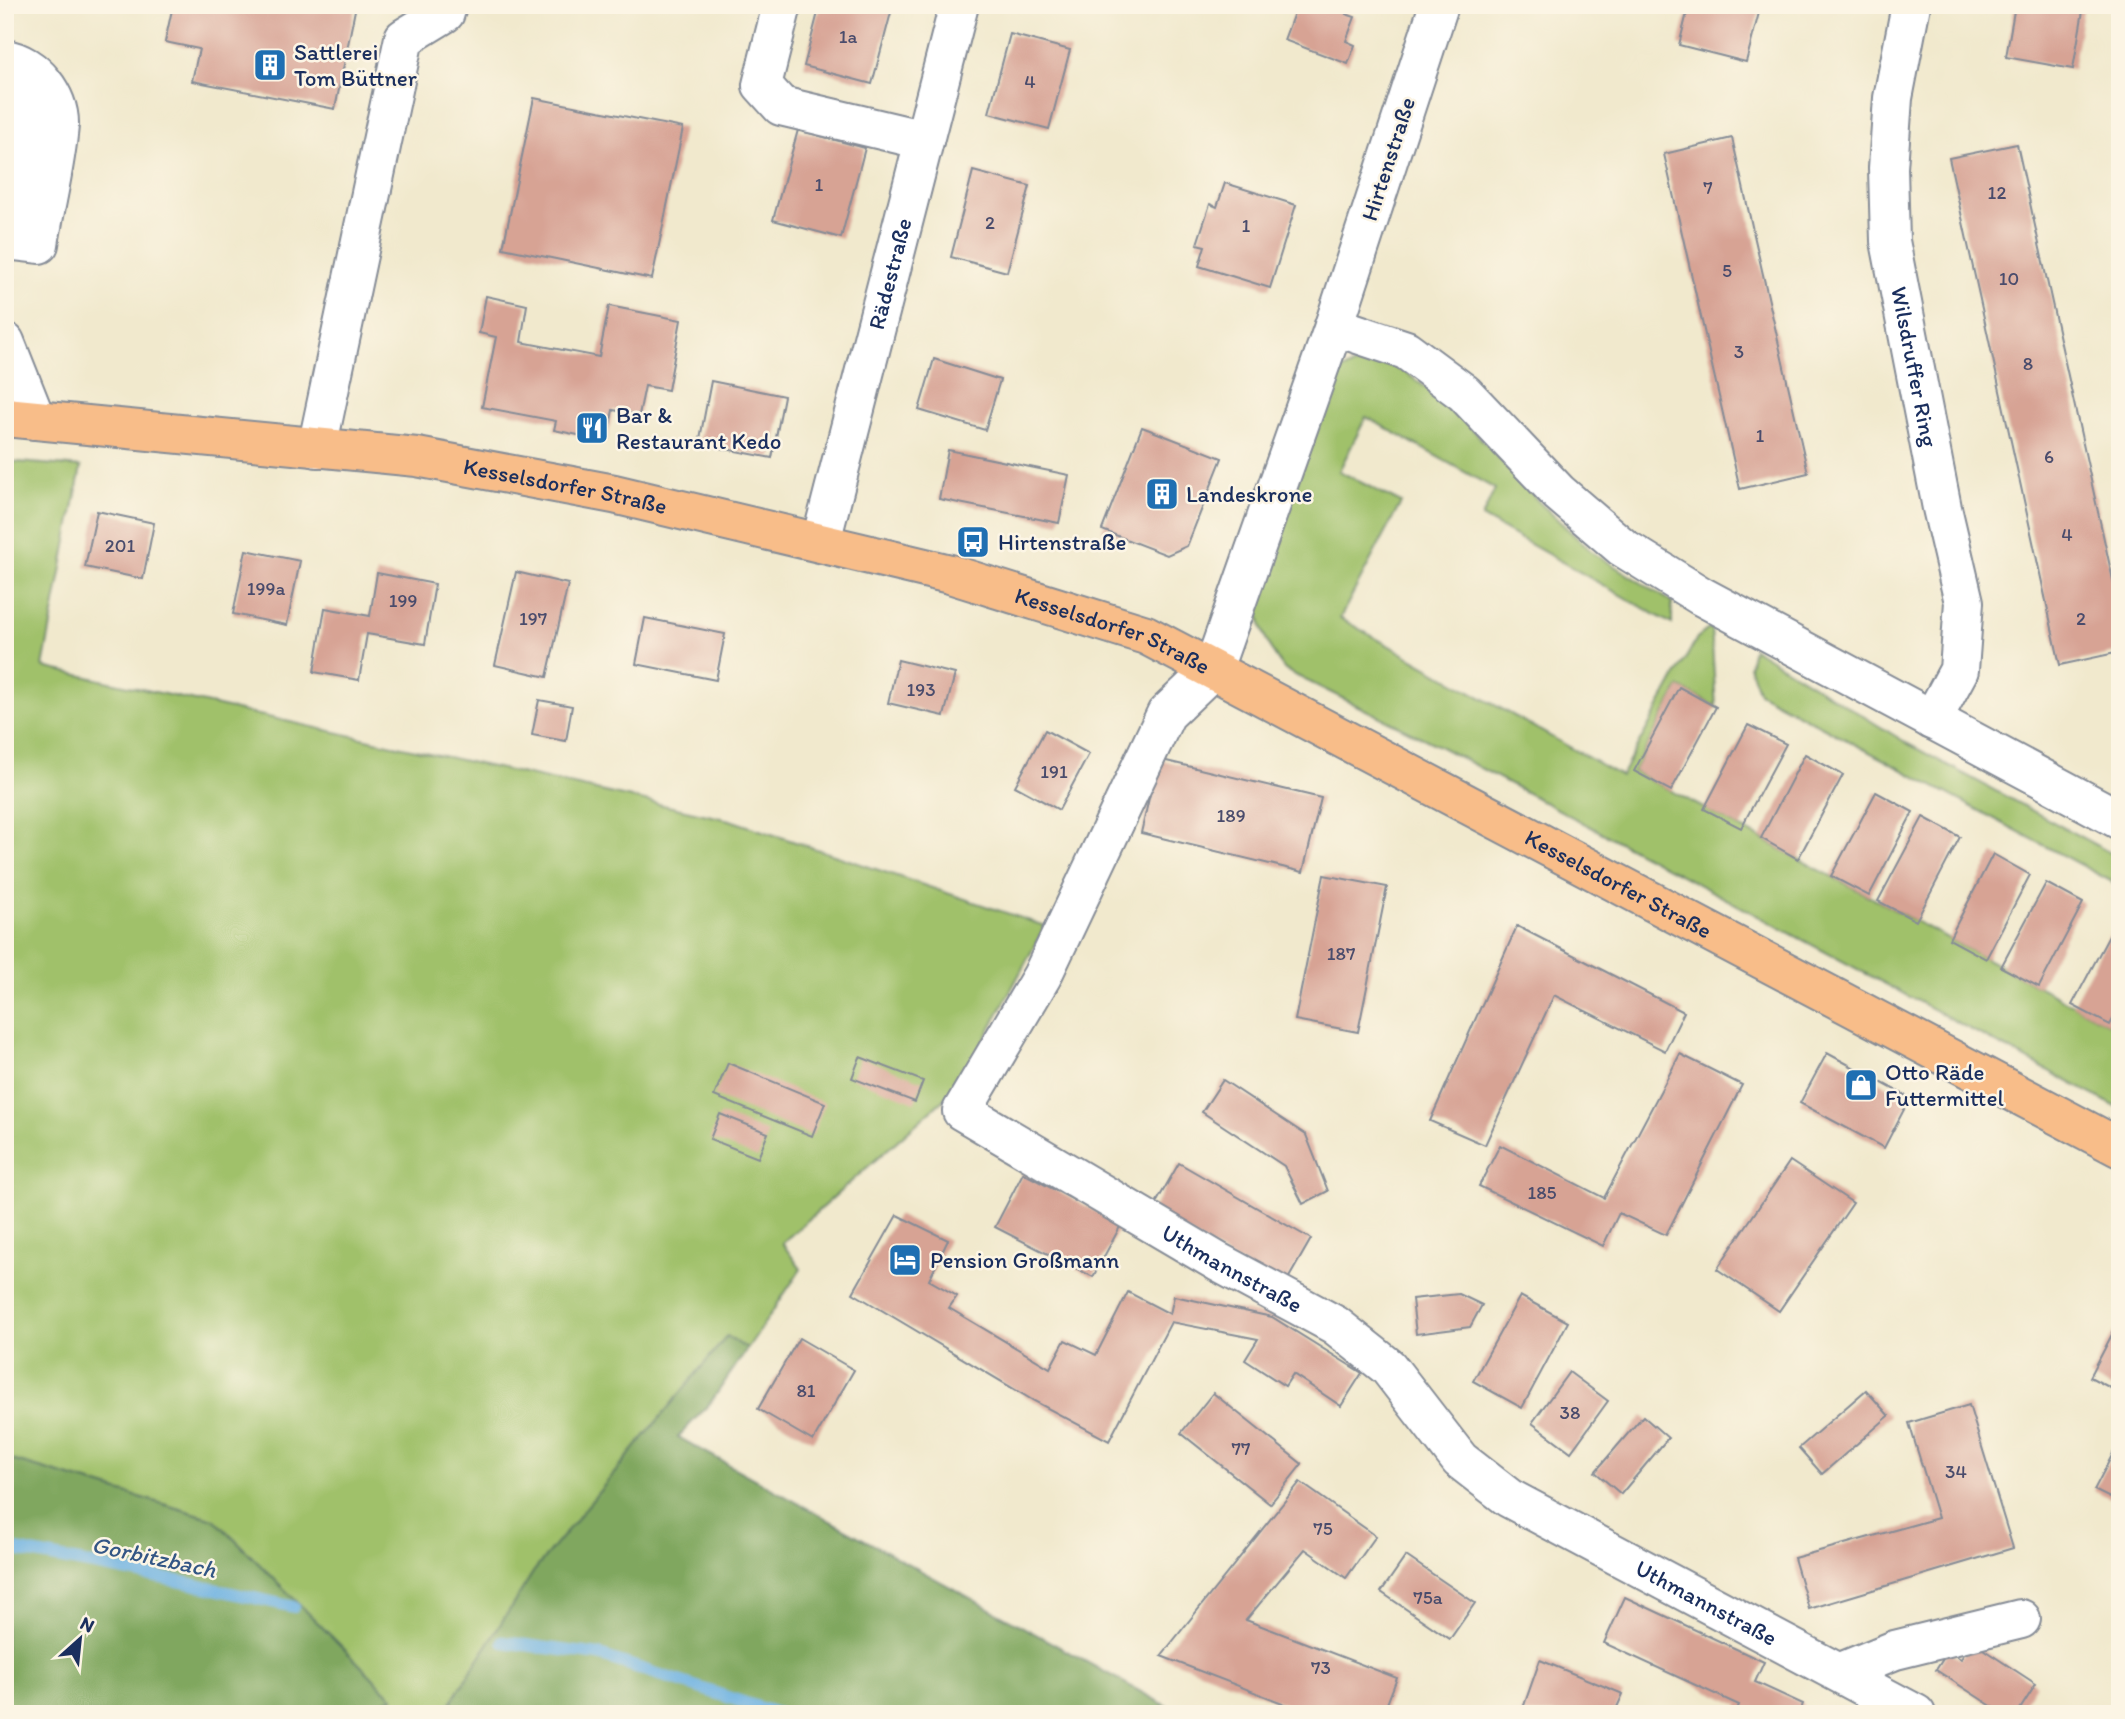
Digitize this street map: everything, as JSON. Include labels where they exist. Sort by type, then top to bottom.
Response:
[{"type":"main road","name":"Kesselsdorfer Straße","points":[[21,418],[418,457],[645,500],[950,573],[1146,635],[2120,1148]]},
{"type":"street","points":[[317,448],[404,38],[446,13],[447,5]]},
{"type":"street","points":[[782,5],[762,85],[781,106],[924,140]]},
{"type":"street","name":"Rädestraße","points":[[821,541],[959,5]]},
{"type":"street","name":"Hirtenstraße","points":[[1213,669],[1334,326],[1439,5]]},
{"type":"street","name":"Wilsdruffer Ring","points":[[1911,5],[1893,98],[1888,168],[1890,241],[1942,508],[1965,602],[1959,670],[1933,720]]},
{"type":"street","points":[[10,240],[38,244],[59,123],[48,88],[18,65]]},
{"type":"street","points":[[1334,326],[1406,350],[1464,394],[1559,493],[1622,547],[1700,596],[2120,820]]},
{"type":"street","points":[[5,342],[21,418]]},
{"type":"street","name":"Uthmannstraße","points":[[1213,669],[1166,714],[1042,976],[962,1111],[1218,1262],[1335,1325],[1388,1367],[1460,1460],[1509,1497],[1842,1672],[1916,1714]]},
{"type":"street","points":[[1842,1672],[1895,1650],[2021,1619]]},
{"type":"green space","points":[[1363,362],[1398,367],[1452,407],[1539,502],[1592,552],[1672,602],[1672,624],[1482,517],[1495,489],[1366,417],[1339,471],[1401,503],[1340,618],[1621,776],[1697,638],[1711,627],[1716,707],[1679,687],[1634,771],[2120,1030],[2120,1109],[1437,745],[1285,670],[1264,635],[1257,594],[1336,372]]},
{"type":"green space","points":[[5,461],[81,467],[43,667],[730,820],[1045,926],[961,1084],[782,1243],[801,1269],[747,1349],[727,1336],[534,1571],[444,1714],[353,1714],[393,1698],[214,1519],[5,1458]]},
{"type":"green space","points":[[1753,648],[1910,745],[2120,858],[2120,886],[1759,693],[1749,666]]},
{"type":"green space","points":[[727,1336],[747,1349],[711,1402],[678,1437],[1181,1714],[444,1714],[534,1571]]},
{"type":"green space","points":[[5,1458],[214,1519],[393,1698],[353,1714],[5,1714]]},
{"type":"building","name":"Sattlerei Tom Büttner","points":[[173,5],[356,5],[335,109],[192,81],[199,49],[165,42]]},
{"type":"building","points":[[820,5],[893,5],[872,84],[804,66]]},
{"type":"building","points":[[1297,5],[1349,5],[1346,14],[1355,17],[1346,41],[1355,45],[1348,64],[1284,40]]},
{"type":"building","points":[[1689,5],[1761,5],[1746,62],[1679,45]]},
{"type":"building","points":[[2015,5],[2084,5],[2073,69],[2006,57]]},
{"type":"building","points":[[1010,34],[1070,50],[1049,129],[989,113]]},
{"type":"building","points":[[534,98],[683,128],[652,279],[503,248]]},
{"type":"building","points":[[798,130],[865,148],[841,238],[773,220]]},
{"type":"building","points":[[1732,138],[1808,473],[1740,489],[1664,154]]},
{"type":"building","points":[[2017,144],[2120,612],[2120,652],[2060,665],[1949,158]]},
{"type":"building","points":[[973,171],[1030,186],[1007,272],[951,257]]},
{"type":"building","points":[[1225,183],[1296,205],[1270,288],[1199,266],[1205,246],[1197,244],[1210,204],[1217,207]]},
{"type":"building","points":[[486,296],[527,305],[521,342],[599,357],[609,306],[681,320],[668,390],[645,386],[639,415],[613,410],[607,441],[554,430],[556,421],[482,407],[496,337],[479,333]]},
{"type":"building","points":[[934,359],[1000,380],[985,430],[919,410]]},
{"type":"building","points":[[711,381],[784,396],[772,458],[699,444]]},
{"type":"building","name":"Landeskrone","points":[[1142,427],[1222,458],[1187,546],[1167,555],[1102,530]]},
{"type":"building","points":[[948,450],[1069,475],[1059,523],[939,499]]},
{"type":"building","points":[[97,511],[154,523],[143,579],[85,567]]},
{"type":"building","points":[[246,550],[300,561],[287,625],[233,614]]},
{"type":"building","points":[[516,572],[568,584],[547,677],[495,665]]},
{"type":"building","points":[[377,573],[435,584],[425,644],[367,634],[359,680],[314,672],[325,608],[370,616]]},
{"type":"building","points":[[645,618],[725,634],[716,680],[636,664]]},
{"type":"building","points":[[898,660],[955,674],[944,716],[888,703]]},
{"type":"building","points":[[1679,687],[1716,707],[1671,791],[1634,771]]},
{"type":"building","points":[[539,700],[572,706],[566,741],[532,735]]},
{"type":"building","points":[[1748,725],[1786,744],[1741,828],[1704,809]]},
{"type":"building","points":[[1045,730],[1089,754],[1059,810],[1015,786]]},
{"type":"building","points":[[1805,754],[1843,775],[1798,859],[1761,838]]},
{"type":"building","points":[[1158,759],[1321,798],[1303,872],[1141,833]]},
{"type":"building","points":[[1876,792],[1913,812],[1869,896],[1831,876]]},
{"type":"building","points":[[1923,817],[1960,837],[1916,921],[1878,901]]},
{"type":"building","points":[[1993,854],[2030,875],[1986,959],[1949,939]]},
{"type":"building","points":[[1324,875],[1387,887],[1358,1032],[1295,1020]]},
{"type":"building","points":[[2046,883],[2083,903],[2039,987],[2001,967]]},
{"type":"building","points":[[2117,921],[2120,922],[2120,1006],[2110,1025],[2072,1005]]},
{"type":"building","points":[[1517,926],[1684,1012],[1665,1051],[1554,995],[1485,1145],[1430,1121]]},
{"type":"building","points":[[1827,1053],[1910,1098],[1884,1148],[1800,1103]]},
{"type":"building","points":[[1680,1054],[1742,1085],[1666,1235],[1619,1213],[1603,1246],[1479,1186],[1500,1145],[1604,1198]]},
{"type":"building","points":[[860,1057],[923,1081],[915,1102],[852,1078]]},
{"type":"building","points":[[728,1063],[825,1103],[812,1136],[714,1096]]},
{"type":"building","points":[[1223,1080],[1306,1135],[1328,1191],[1303,1204],[1284,1166],[1202,1112]]},
{"type":"building","points":[[720,1114],[768,1133],[758,1158],[710,1139]]},
{"type":"building","points":[[1790,1161],[1853,1203],[1779,1311],[1717,1269]]},
{"type":"building","points":[[1179,1163],[1311,1239],[1283,1288],[1151,1212]]},
{"type":"building","points":[[1023,1173],[1121,1225],[1093,1277],[995,1227]]},
{"type":"building","points":[[897,1215],[948,1240],[929,1280],[957,1296],[949,1308],[1050,1368],[1065,1340],[1096,1355],[1128,1292],[1170,1314],[1174,1296],[1272,1317],[1362,1373],[1341,1406],[1293,1374],[1285,1386],[1245,1360],[1258,1339],[1171,1322],[1109,1441],[1034,1401],[853,1293]]},
{"type":"building","points":[[1459,1294],[1482,1305],[1470,1327],[1416,1334],[1412,1299]]},
{"type":"building","points":[[1520,1296],[1568,1322],[1522,1408],[1473,1381]]},
{"type":"building","points":[[2120,1319],[2120,1393],[2090,1377]]},
{"type":"building","points":[[799,1338],[854,1370],[813,1441],[758,1409]]},
{"type":"building","points":[[1569,1372],[1608,1401],[1571,1452],[1532,1423]]},
{"type":"building","points":[[1866,1390],[1889,1416],[1822,1474],[1799,1448]]},
{"type":"building","points":[[1213,1393],[1302,1464],[1270,1504],[1181,1433]]},
{"type":"building","points":[[1969,1405],[2013,1548],[1809,1609],[1794,1558],[1938,1518],[1909,1423]]},
{"type":"building","points":[[1643,1416],[1668,1438],[1621,1494],[1595,1472]]},
{"type":"building","points":[[2120,1440],[2120,1503],[2094,1490]]},
{"type":"building","points":[[1300,1482],[1376,1536],[1346,1578],[1305,1549],[1246,1620],[1397,1678],[1383,1714],[1311,1714],[1161,1656]]},
{"type":"building","points":[[1406,1556],[1475,1603],[1450,1639],[1381,1592]]},
{"type":"building","points":[[1625,1597],[1764,1662],[1755,1682],[1803,1704],[1799,1714],[1735,1714],[1739,1705],[1604,1643]]},
{"type":"building","points":[[1972,1642],[2036,1684],[2017,1714],[2004,1714],[1936,1670],[1948,1651],[1961,1659]]},
{"type":"building","points":[[1540,1660],[1623,1694],[1614,1714],[1521,1714]]},
{"type":"waterway","name":"Gorbitzbach","points":[[5,1548],[183,1582],[294,1607]]},
{"type":"waterway","name":"Gorbitzbach","points":[[503,1642],[599,1655],[779,1714]]},
{"type":"place","name":"Sattlerei Tom Büttner","points":[[270,65]]},
{"type":"place","name":"Bar & Restaurant Kedo","points":[[592,428]]},
{"type":"place","name":"Landeskrone","points":[[1162,494]]},
{"type":"place","name":"Hirtenstraße","points":[[973,542]]},
{"type":"place","name":"Otto Räde Futtermittel","points":[[1861,1085]]},
{"type":"place","name":"Pension Großmann","points":[[905,1260]]}]
